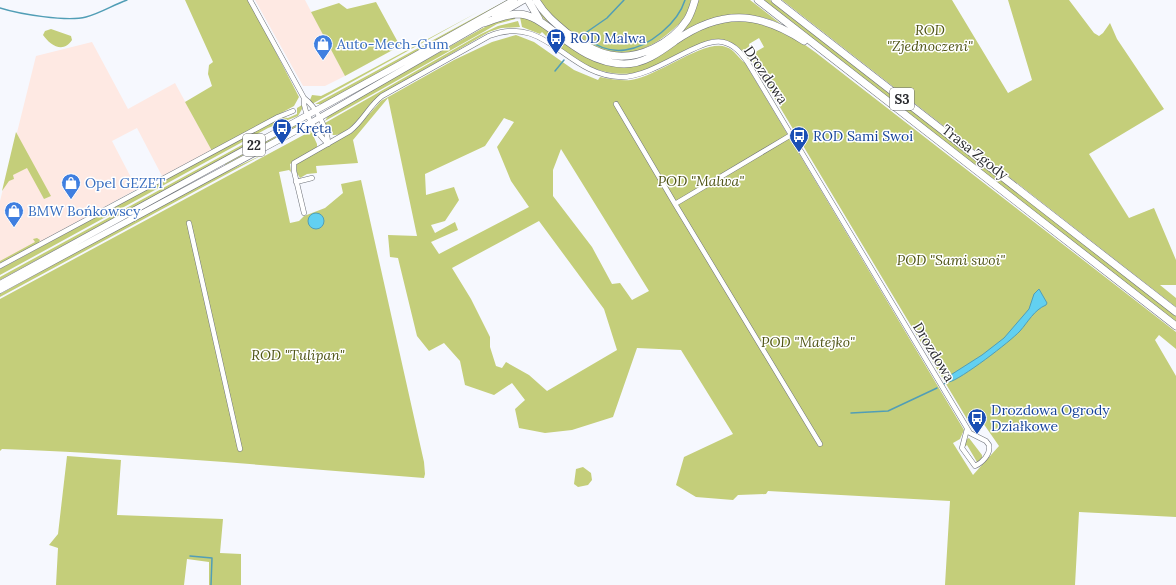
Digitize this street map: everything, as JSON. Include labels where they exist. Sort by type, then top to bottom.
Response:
[{"type":"highway","points":[[528,0],[540,21]]},
{"type":"highway","points":[[536,0],[548,17],[575,39],[598,52],[621,56],[633,55],[649,50],[674,33],[686,20],[695,0]]},
{"type":"highway","name":"Trasa Zgody","points":[[758,0],[1176,326]]},
{"type":"highway","name":"Trasa Zgody","points":[[775,0],[1176,312]]},
{"type":"highway","points":[[484,23],[514,14],[527,15],[540,21],[589,56],[606,62],[626,64],[637,63],[651,58],[681,37],[712,21],[748,17],[767,22],[789,31],[841,64]]},
{"type":"main road","name":"22","points":[[0,284],[514,0]]},
{"type":"main road","name":"22","points":[[0,290],[312,122],[524,0]]},
{"type":"street","points":[[250,0],[304,98],[319,118],[326,132],[328,144]]},
{"type":"street","name":"Drozdowa","points":[[296,182],[294,164],[354,128],[371,106],[382,96],[484,38],[498,32],[513,29],[527,31],[576,62],[595,72],[620,77],[638,76],[652,71],[709,43],[722,42],[737,49],[748,63],[967,429]]},
{"type":"street","points":[[304,98],[304,104],[308,115],[328,144]]},
{"type":"street","points":[[616,104],[820,444]]},
{"type":"street","points":[[0,266],[278,117],[293,111]]},
{"type":"street","points":[[675,204],[791,135]]},
{"type":"street","points":[[304,214],[296,182],[312,178]]},
{"type":"street","points":[[189,223],[240,449]]},
{"type":"street","points":[[967,429],[973,436],[986,441],[990,447],[988,454],[980,463],[974,466],[962,448],[967,429]]},
{"type":"shaded area","points":[[255,0],[305,0],[345,76],[325,86],[303,86]]},
{"type":"shaded area","points":[[92,42],[128,109],[175,83],[212,151],[162,176],[137,128],[112,141],[137,189],[0,264],[0,201],[36,56]]},
{"type":"green space","points":[[185,0],[249,0],[299,97],[294,106],[212,151],[185,102],[212,86],[208,74],[209,65],[213,62]]},
{"type":"green space","points":[[507,0],[510,0],[322,104],[315,104]]},
{"type":"green space","points":[[540,0],[691,0],[685,16],[670,32],[651,45],[638,51],[625,53],[600,49],[575,35],[552,17],[543,7]]},
{"type":"green space","points":[[697,0],[750,0],[781,24],[758,16],[742,14],[726,15],[697,24],[649,54],[634,60],[617,61],[596,55],[572,41],[548,23],[535,9],[537,8],[562,32],[620,59],[670,39]]},
{"type":"green space","points":[[763,0],[770,0],[1125,276],[1176,316],[1176,322]]},
{"type":"green space","name":"ROD \"Zjednoczeni\"","points":[[782,0],[952,0],[1008,93],[1032,80],[1008,0],[1069,0],[1094,33],[1099,36],[1110,23],[1117,39],[1164,109],[1089,154],[1129,218],[1154,208],[1176,260],[1176,285],[1160,285],[1176,298],[1176,307]]},
{"type":"green space","points":[[376,2],[400,46],[345,76],[311,12],[339,3],[347,9]]},
{"type":"green space","points":[[478,12],[312,104],[310,100],[312,95],[321,96],[331,91]]},
{"type":"green space","points":[[515,17],[515,19],[497,24],[325,121],[328,116],[370,91],[483,28],[499,20]]},
{"type":"green space","points":[[520,17],[532,20],[571,47],[626,67],[677,39],[715,24],[734,21],[752,20],[771,25],[788,34],[815,52],[1176,332],[1176,349],[1159,335],[1155,340],[1176,376],[1176,517],[1079,512],[1075,585],[945,585],[950,501],[768,491],[766,494],[738,495],[733,500],[696,497],[676,485],[684,457],[733,434],[681,350],[637,348],[613,417],[572,430],[545,433],[519,428],[515,409],[525,400],[512,383],[494,395],[465,385],[460,361],[444,343],[429,351],[417,336],[398,258],[390,257],[388,235],[417,236],[388,98],[353,140],[358,163],[316,166],[317,173],[307,174],[300,178],[295,170],[297,163],[353,132],[381,101],[454,60],[492,42],[516,35],[534,42],[574,70],[598,80],[600,77],[631,80],[642,77],[706,48],[717,46],[726,47],[732,50],[745,63],[964,430],[960,439],[953,443],[973,475],[999,446],[983,423],[973,429],[751,59],[749,60],[747,57],[764,47],[759,38],[749,44],[750,49],[745,54],[731,42],[713,39],[658,66],[629,74],[602,71],[588,66],[563,52],[542,32],[540,34],[522,27]],"holes":[[[504,118],[514,122],[497,147],[511,181],[529,207],[439,254],[431,242],[458,230],[455,222],[435,233],[431,225],[445,221],[459,200],[454,187],[426,195],[425,174],[485,146]],[[561,149],[649,291],[632,300],[620,283],[612,284],[592,247],[553,196],[553,170]],[[539,221],[604,309],[617,350],[547,391],[529,375],[506,362],[502,368],[496,366],[490,347],[490,337],[471,299],[452,268]]]},
{"type":"green space","points":[[518,21],[520,27],[501,28],[489,32],[382,94],[347,130],[340,134],[333,135],[328,130],[325,123],[481,34],[498,26]]},
{"type":"green space","points":[[51,29],[71,36],[72,40],[65,47],[53,45],[43,35],[45,31]]},
{"type":"green space","points":[[302,105],[302,109],[298,116],[268,128],[0,275],[0,269],[281,117],[288,118],[297,114],[297,108]]},
{"type":"green space","points":[[298,124],[299,126],[225,165],[225,164]]},
{"type":"green space","name":"ROD \"Tulipan\"","points":[[311,131],[317,144],[317,149],[290,164],[291,172],[289,170],[279,172],[290,223],[299,221],[304,216],[325,208],[343,193],[341,184],[361,180],[424,462],[424,478],[108,454],[2,449],[0,451],[0,299]]},
{"type":"green space","points":[[16,132],[51,196],[44,199],[27,168],[13,175],[14,179],[9,181],[2,191]]},
{"type":"green space","points":[[251,140],[239,150],[0,280],[0,277]]},
{"type":"green space","points":[[264,154],[0,297],[0,294],[202,183]]},
{"type":"green space","points":[[37,238],[40,240],[38,244],[0,264],[0,261],[35,242],[33,239]]},
{"type":"green space","points":[[969,438],[982,455],[982,458],[977,462],[967,445],[964,447],[965,440]]},
{"type":"green space","points":[[67,456],[121,460],[117,515],[223,519],[220,553],[241,554],[241,585],[209,585],[209,562],[187,559],[184,585],[56,585],[58,548],[49,545],[58,534]]},
{"type":"green space","points":[[583,467],[591,473],[592,480],[588,485],[578,487],[574,484],[576,469]]},
{"type":"water","points":[[316,213],[323,218],[324,221],[319,228],[316,229],[309,224],[308,221],[313,214]]},
{"type":"water","points":[[1039,289],[1047,303],[1046,305],[1035,313],[1015,336],[974,368],[949,382],[947,378],[949,376],[982,355],[1004,338],[1029,309],[1034,294]]},
{"type":"waterway","points":[[0,8],[43,17],[67,19],[86,17],[127,0]]},
{"type":"waterway","points":[[581,36],[607,18],[624,0]]},
{"type":"waterway","points":[[587,39],[600,47],[610,50],[625,50],[634,48],[653,39],[669,25],[676,17],[685,0]]},
{"type":"waterway","points":[[555,71],[564,60]]},
{"type":"waterway","points":[[944,384],[950,380]]},
{"type":"waterway","points":[[851,413],[888,411],[937,388]]},
{"type":"waterway","points":[[190,556],[212,558],[211,585]]},
{"type":"place","name":"ROD Malwa","points":[[556,55]]},
{"type":"place","name":"Auto-Mech-Gum","points":[[323,61]]},
{"type":"place","name":"Kręta","points":[[282,145]]},
{"type":"place","name":"ROD Sami Swoi","points":[[799,153]]},
{"type":"place","name":"Opel GEZET","points":[[71,200]]},
{"type":"place","name":"BMW Bońkowscy","points":[[14,228]]},
{"type":"place","name":"Drozdowa Ogrody Działkowe","points":[[977,435]]},
{"type":"park label","name":"POD \"Malwa\"","points":[[701,181]]},
{"type":"park label","name":"POD \"Sami swoi\"","points":[[951,260]]},
{"type":"park label","name":"POD \"Matejko\"","points":[[808,342]]}]
